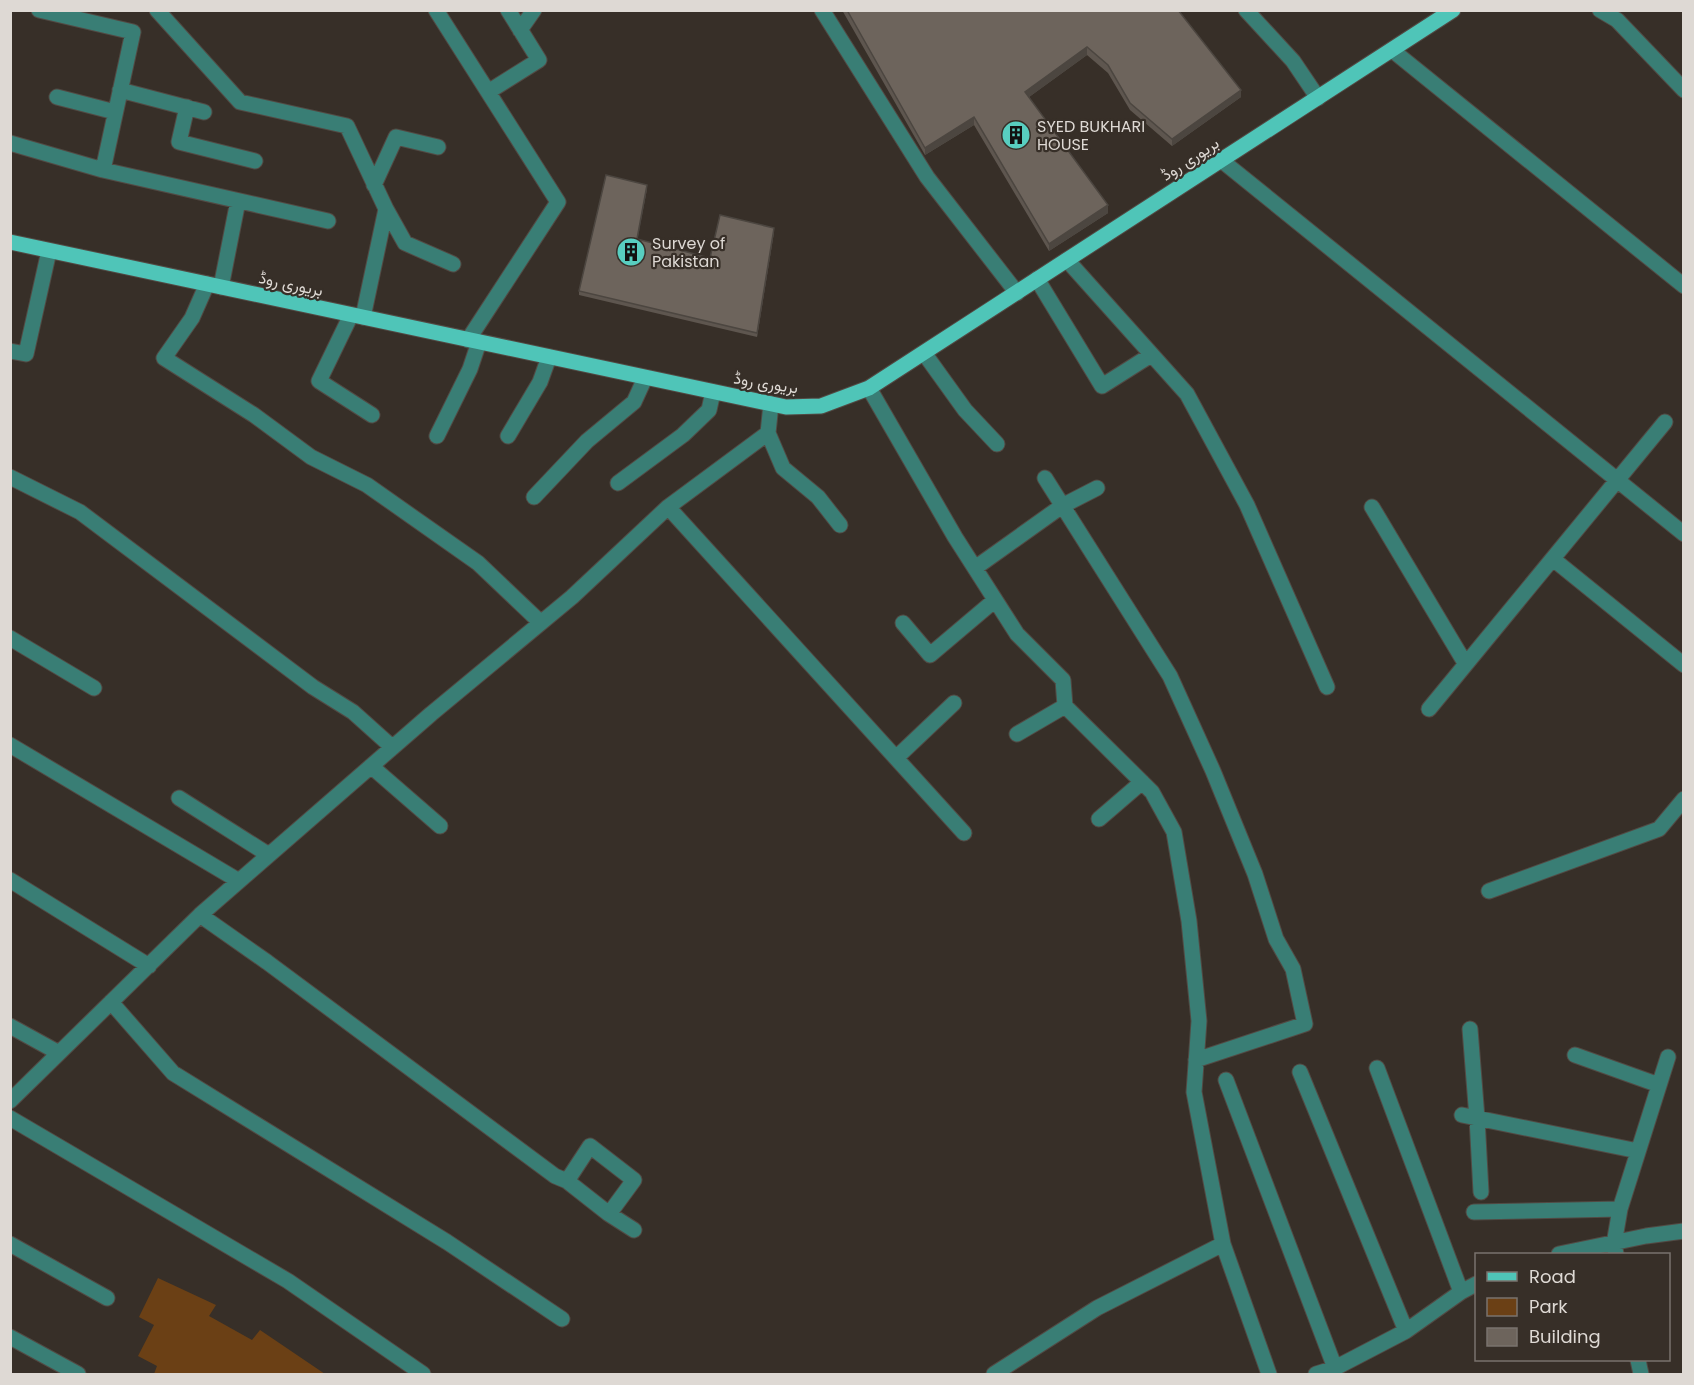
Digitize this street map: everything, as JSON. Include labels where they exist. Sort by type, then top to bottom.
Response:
[{"type":"main road","name":"بریوری روڈ","points":[[10,242],[771,404],[786,407],[821,406],[869,388],[1392,50],[1436,15],[1453,10]]},
{"type":"street","points":[[39,10],[133,32],[103,170]]},
{"type":"street","points":[[156,10],[240,102],[347,126],[374,185],[405,243],[453,264]]},
{"type":"street","points":[[436,10],[558,202],[474,341],[470,369],[437,436]]},
{"type":"street","points":[[488,92],[539,60],[508,10]]},
{"type":"street","points":[[520,30],[534,10]]},
{"type":"street","points":[[822,10],[927,177],[1017,293]]},
{"type":"street","points":[[1246,10],[1293,61],[1318,98]]},
{"type":"street","points":[[1600,10],[1617,20],[1683,90]]},
{"type":"street","points":[[1392,50],[1683,286]]},
{"type":"street","points":[[120,90],[204,112]]},
{"type":"street","points":[[57,97],[116,112]]},
{"type":"street","points":[[187,107],[179,142],[255,161]]},
{"type":"street","points":[[374,185],[396,137],[438,147]]},
{"type":"street","points":[[10,143],[103,170],[328,221]]},
{"type":"street","points":[[1221,160],[1683,534]]},
{"type":"street","points":[[238,201],[214,286],[164,358],[254,415],[311,457],[367,485],[478,563],[540,622]]},
{"type":"street","points":[[372,415],[319,381],[357,316],[386,209]]},
{"type":"street","points":[[10,351],[26,354],[49,250]]},
{"type":"street","points":[[1067,260],[1186,394],[1247,505],[1327,687]]},
{"type":"street","points":[[1037,279],[1102,386],[1151,355]]},
{"type":"street","points":[[924,353],[965,410],[997,444]]},
{"type":"street","points":[[508,436],[540,382],[549,357]]},
{"type":"street","points":[[534,496],[587,441],[634,402],[645,378]]},
{"type":"street","points":[[869,388],[955,537],[1017,634],[1063,680],[1065,706],[1152,792],[1174,832],[1189,921],[1199,1021],[1194,1092],[1223,1244],[1269,1374]]},
{"type":"street","points":[[618,483],[683,435],[709,410],[713,392]]},
{"type":"street","points":[[771,404],[768,433],[783,468],[818,497],[840,525]]},
{"type":"street","points":[[1429,709],[1665,422]]},
{"type":"street","points":[[10,1101],[200,915],[392,747],[572,597],[668,507],[768,433]]},
{"type":"street","points":[[10,477],[80,512],[313,687],[353,712],[392,747]]},
{"type":"street","points":[[1045,478],[1170,676],[1256,874],[1276,939],[1293,969],[1305,1024],[1196,1060]]},
{"type":"street","points":[[975,568],[1062,506],[1097,488]]},
{"type":"street","points":[[668,507],[964,833]]},
{"type":"street","points":[[1372,507],[1465,663]]},
{"type":"street","points":[[1553,559],[1683,665]]},
{"type":"street","points":[[903,623],[930,655],[995,600]]},
{"type":"street","points":[[10,639],[94,688]]},
{"type":"street","points":[[896,758],[954,703]]},
{"type":"street","points":[[1017,734],[1065,706]]},
{"type":"street","points":[[10,745],[239,881]]},
{"type":"street","points":[[371,766],[440,826]]},
{"type":"street","points":[[1099,819],[1142,782]]},
{"type":"street","points":[[179,798],[269,855]]},
{"type":"street","points":[[1489,891],[1659,829],[1683,799]]},
{"type":"street","points":[[10,880],[148,966]]},
{"type":"street","points":[[200,915],[267,962],[555,1176],[567,1181],[609,1214],[634,1230]]},
{"type":"street","points":[[111,1002],[173,1073],[447,1242],[562,1319]]},
{"type":"street","points":[[10,1026],[59,1053]]},
{"type":"street","points":[[1470,1029],[1470,1117],[1481,1192]]},
{"type":"street","points":[[1575,1055],[1659,1085]]},
{"type":"street","points":[[1615,1249],[1620,1209],[1668,1057]]},
{"type":"street","points":[[1377,1068],[1461,1292]]},
{"type":"street","points":[[1300,1072],[1406,1331]]},
{"type":"street","points":[[1226,1080],[1335,1368]]},
{"type":"street","points":[[1470,1117],[1638,1151]]},
{"type":"street","points":[[10,1118],[288,1281],[423,1374]]},
{"type":"street","points":[[567,1181],[590,1146],[634,1180],[609,1214]]},
{"type":"street","points":[[1474,1212],[1620,1209]]},
{"type":"street","points":[[1570,1253],[1615,1249],[1646,1236],[1683,1231]]},
{"type":"street","points":[[10,1244],[107,1298]]},
{"type":"street","points":[[994,1374],[1097,1308],[1223,1244]]},
{"type":"street","points":[[1316,1374],[1335,1368],[1406,1331],[1475,1285]]},
{"type":"street","points":[[10,1337],[78,1374]]},
{"type":"green space","points":[[158,1278],[216,1305],[209,1316],[252,1340],[260,1330],[325,1374],[154,1374],[157,1366],[138,1356],[154,1325],[139,1317]]},
{"type":"building","name":"SYED BUKHARI HOUSE","points":[[847,10],[1178,10],[1241,90],[1172,139],[1130,103],[1108,65],[1087,47],[1025,92],[1108,205],[1049,244],[974,117],[925,148]]},
{"type":"building","name":"Survey of Pakistan","points":[[606,175],[647,185],[637,239],[710,258],[720,215],[774,228],[757,333],[579,291]]},
{"type":"place","name":"SYED BUKHARI HOUSE","points":[[1016,135]]},
{"type":"place","name":"Survey of Pakistan","points":[[631,252]]}]
